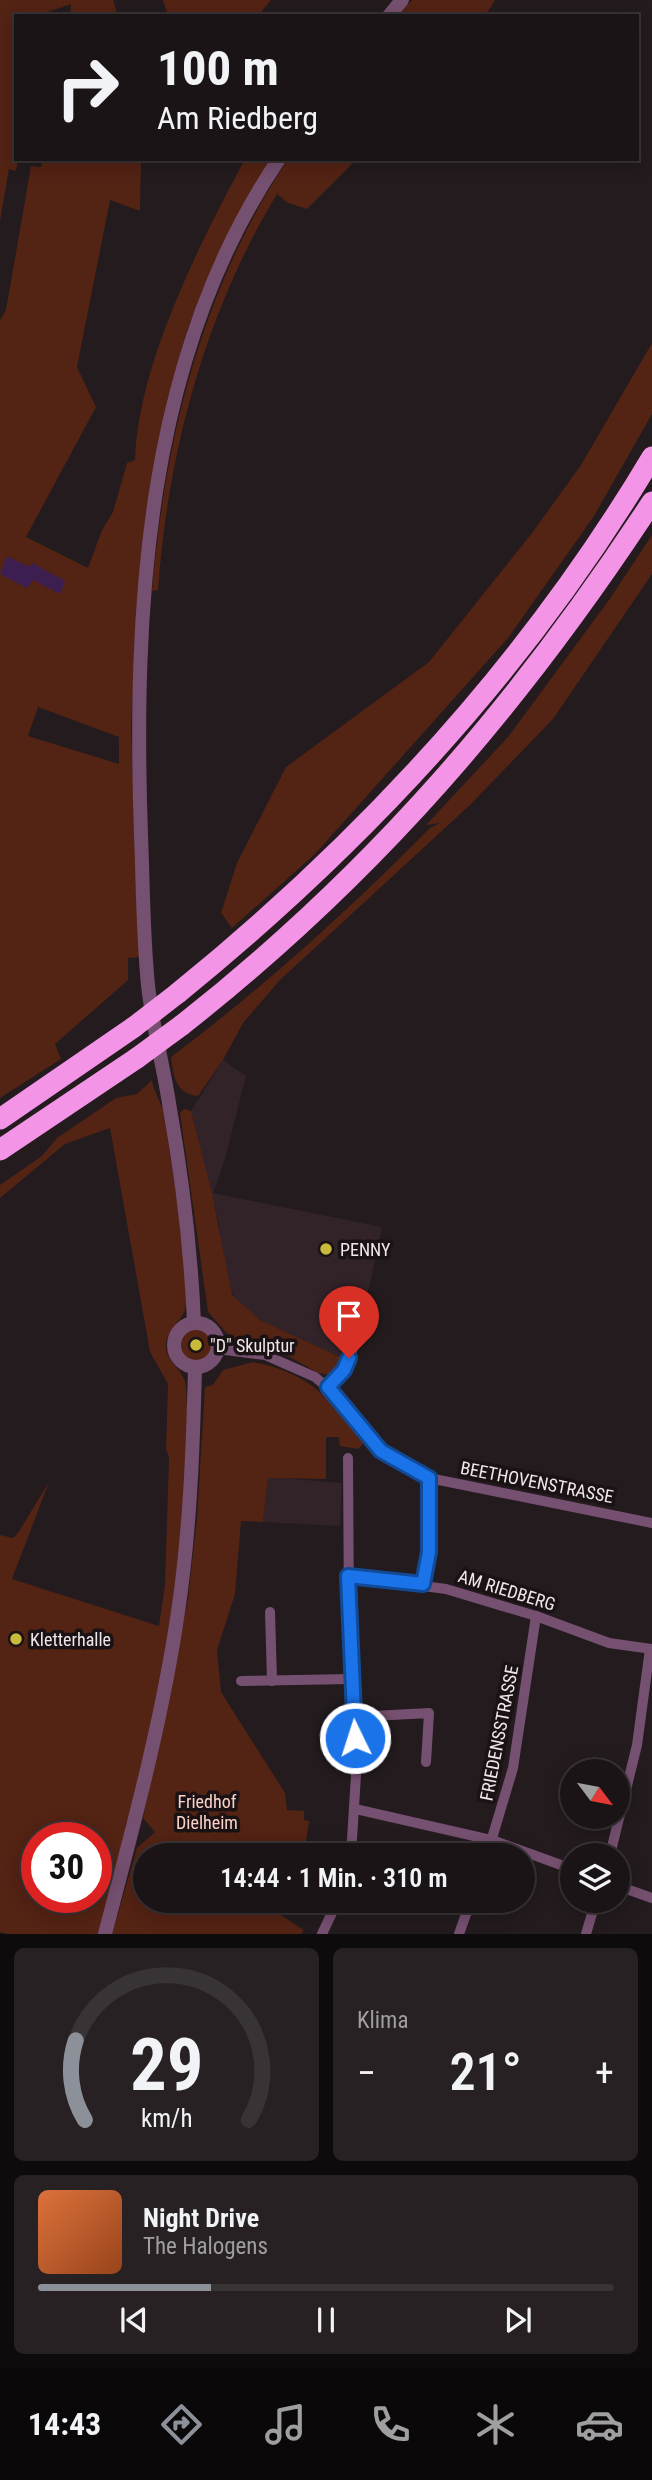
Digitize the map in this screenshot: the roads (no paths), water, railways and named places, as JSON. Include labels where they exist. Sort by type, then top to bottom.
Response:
[{"type":"highway","points":[[0,1119],[134,1027],[275,913],[323,867],[472,709],[571,583],[652,457]]},
{"type":"highway","points":[[0,1150],[182,1025],[295,932],[430,795],[548,654],[652,502]]},
{"type":"street","points":[[391,14],[402,0]]},
{"type":"street","points":[[194,1323],[184,1205],[148,986],[139,774],[146,597],[161,464],[185,360],[233,238],[278,161]]},
{"type":"street","points":[[194,1323],[212,1330],[218,1349],[212,1360],[195,1368],[181,1363],[174,1350],[180,1329],[194,1323]]},
{"type":"street","points":[[328,1387],[344,1370],[365,1324]]},
{"type":"street","name":"BEETHOVENSTRASSE","points":[[218,1349],[247,1352],[285,1362],[328,1387],[381,1451],[429,1478],[652,1523]]},
{"type":"street","points":[[105,1934],[143,1791],[178,1610],[187,1541],[195,1368]]},
{"type":"street","points":[[348,1458],[348,1576],[356,1809],[352,1843]]},
{"type":"street","points":[[423,1584],[429,1552],[429,1478]]},
{"type":"street","name":"AM RIEDBERG","points":[[348,1576],[423,1584],[536,1616],[609,1643],[651,1649]]},
{"type":"street","points":[[270,1612],[272,1681]]},
{"type":"street","name":"FRIEDENSSTRASSE","points":[[491,1843],[513,1768],[536,1616]]},
{"type":"street","points":[[613,1843],[637,1745],[651,1649]]},
{"type":"street","points":[[241,1681],[351,1679]]},
{"type":"street","points":[[354,1717],[429,1713],[426,1762]]},
{"type":"street","points":[[356,1809],[492,1840],[560,1866]]},
{"type":"street","points":[[630,1890],[652,1898]]},
{"type":"street","points":[[322,1934],[332,1913]]},
{"type":"street","points":[[459,1934],[466,1913]]},
{"type":"street","points":[[586,1934],[592,1913]]},
{"type":"place","name":"PENNY","points":[[326,1249]]},
{"type":"place","name":"\"D\" Skulptur","points":[[196,1345]]},
{"type":"place","name":"Kletterhalle","points":[[16,1639]]},
{"type":"park label","name":"Friedhof Dielheim","points":[[207,1811]]}]
